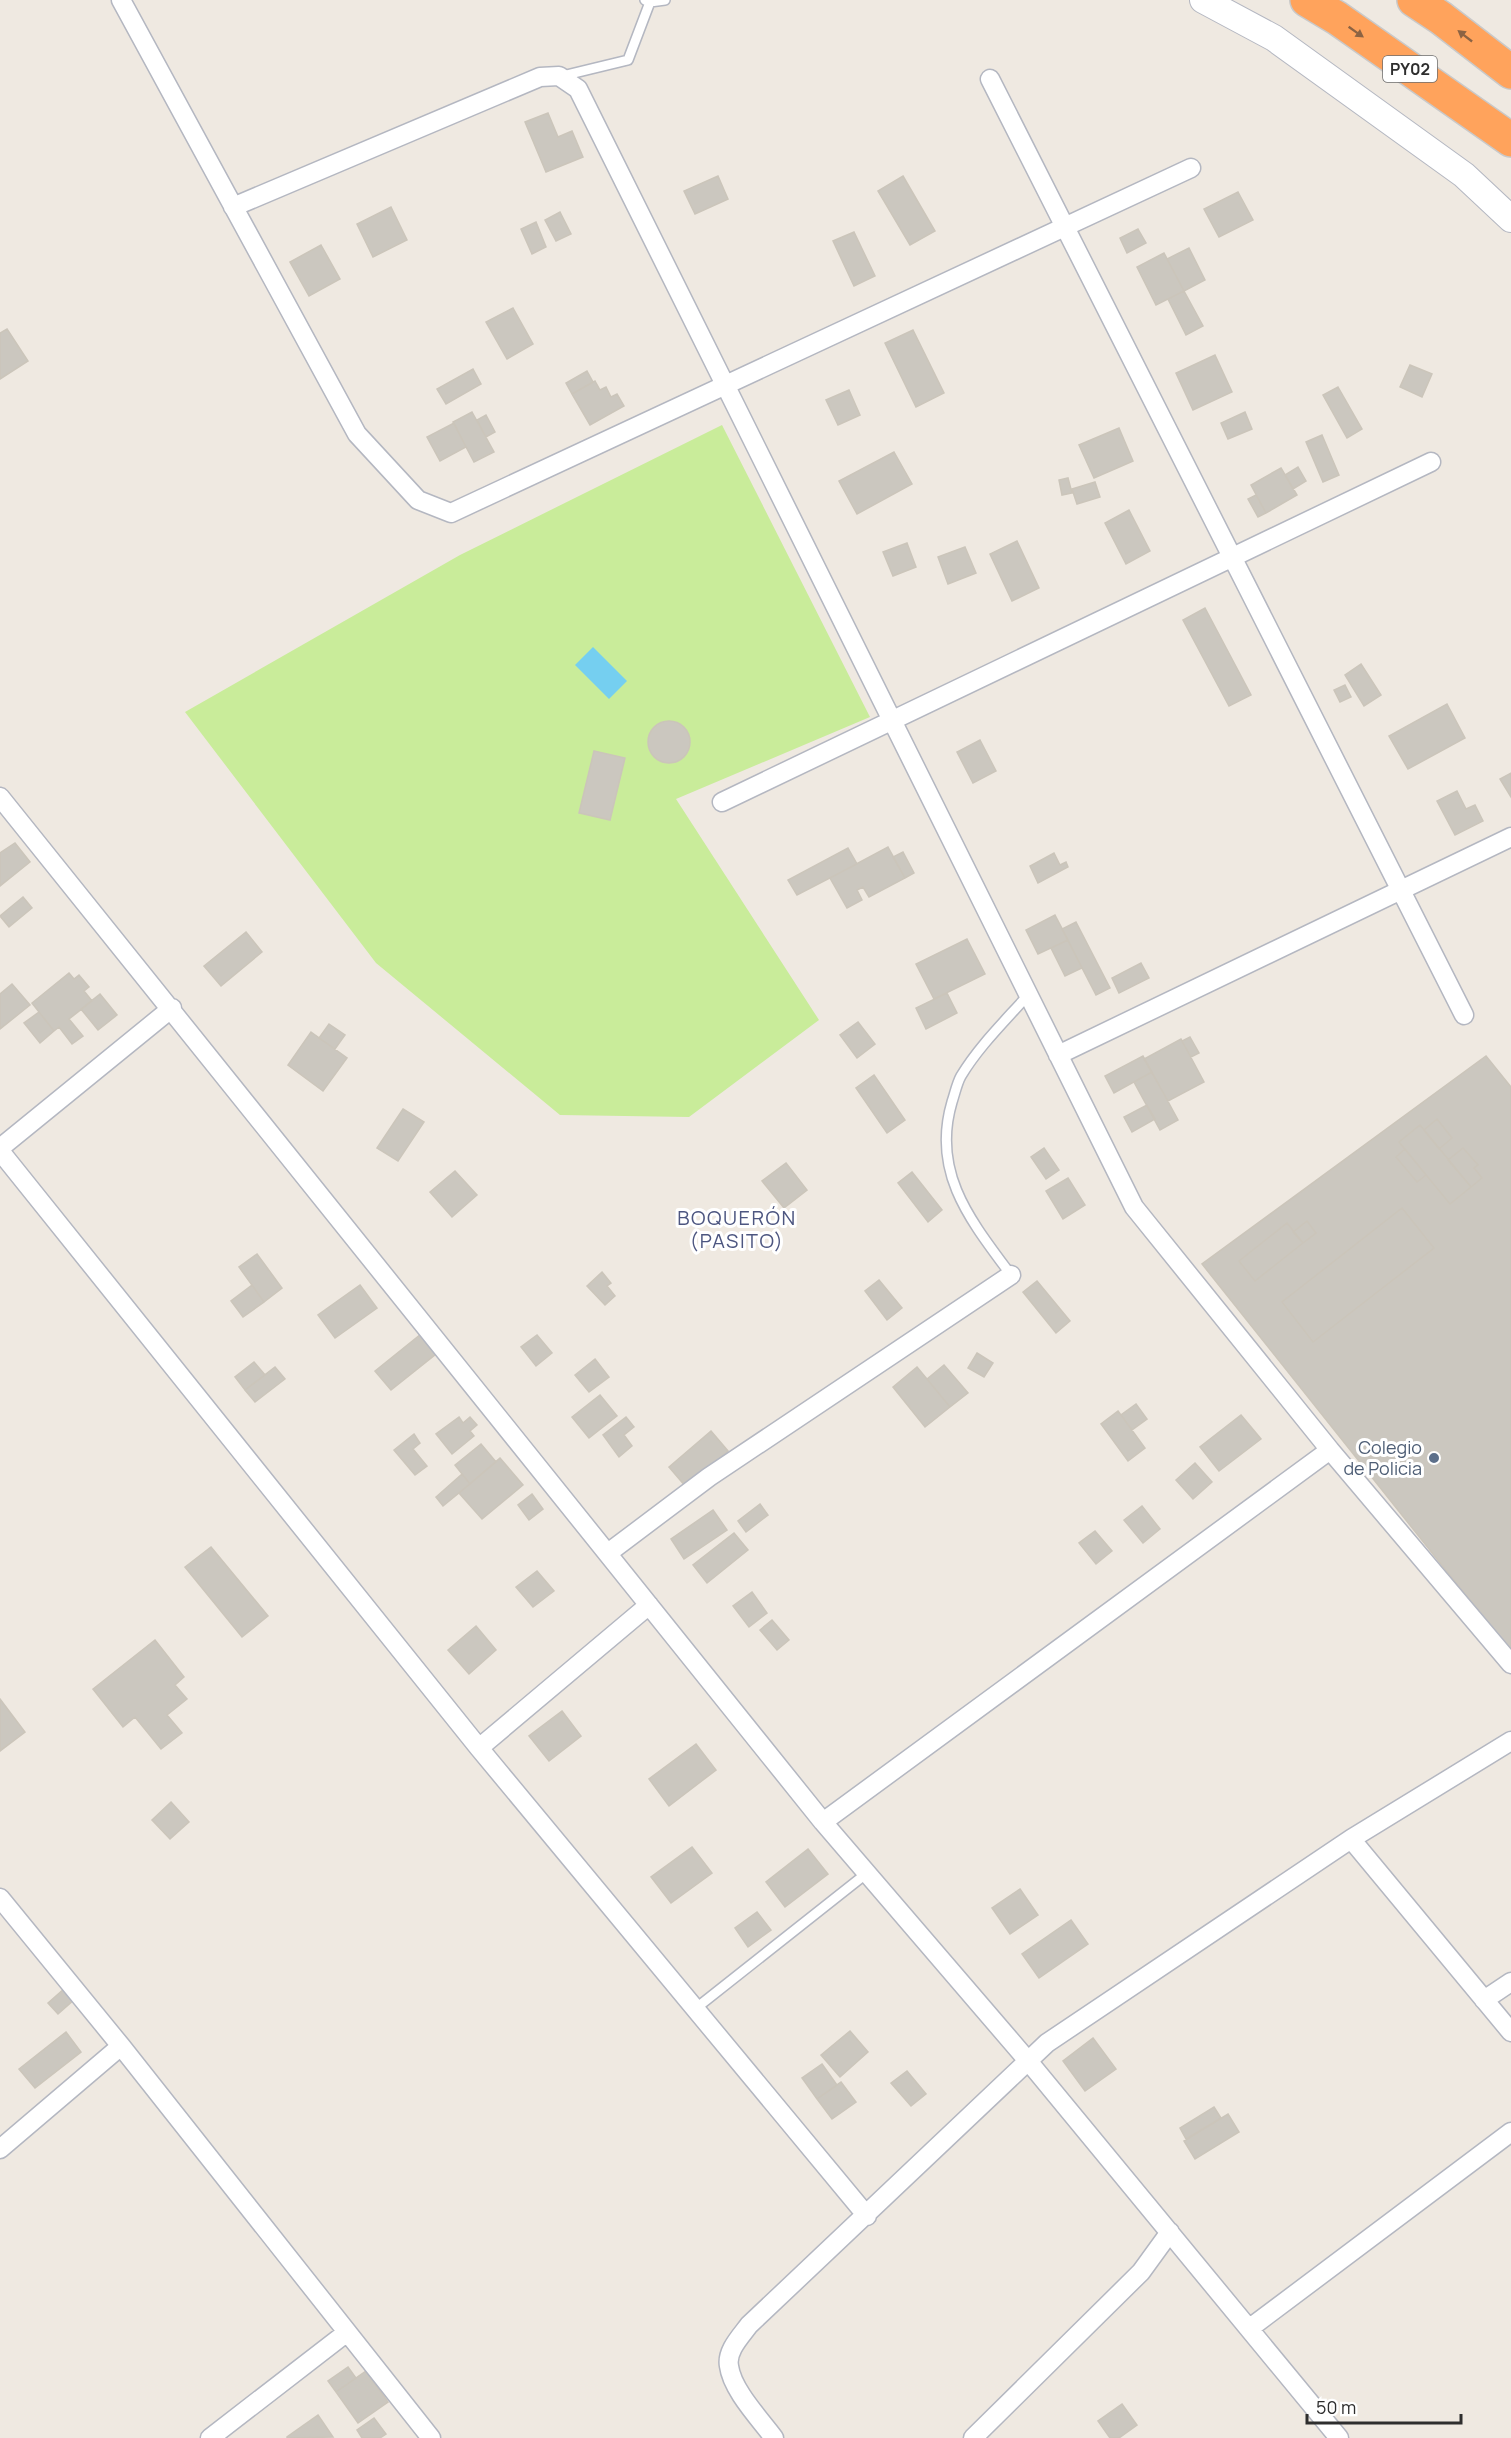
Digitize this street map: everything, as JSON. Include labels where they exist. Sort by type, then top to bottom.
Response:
[{"type":"highway","name":"PY02","points":[[1307,0],[1337,18],[1511,140]]},
{"type":"highway","points":[[1414,0],[1511,72]]},
{"type":"street","points":[[122,0],[357,434],[418,500],[451,513],[1191,168]]},
{"type":"street","points":[[1203,0],[1274,38],[1464,175],[1511,219]]},
{"type":"street","points":[[233,207],[540,76],[560,76],[578,89],[1134,1207],[1330,1450],[1511,1664]]},
{"type":"street","points":[[990,79],[1464,1015]]},
{"type":"street","points":[[722,802],[1431,462]]},
{"type":"street","points":[[0,797],[172,1008],[823,1822],[1029,2062],[1339,2438]]},
{"type":"street","points":[[1058,1055],[1511,837]]},
{"type":"street","points":[[172,1008],[0,1150],[479,1748],[867,2216]]},
{"type":"street","points":[[608,1553],[709,1477],[1011,1275]]},
{"type":"street","points":[[823,1822],[1330,1450]]},
{"type":"street","points":[[479,1748],[649,1605]]},
{"type":"street","points":[[774,2438],[736,2386],[728,2365],[734,2345],[749,2325],[867,2216],[1047,2043],[1351,1839],[1511,1741]]},
{"type":"street","points":[[1351,1839],[1511,2032]]},
{"type":"street","points":[[0,1899],[121,2046],[431,2438]]},
{"type":"street","points":[[1484,2000],[1511,1982]]},
{"type":"street","points":[[0,2149],[121,2046]]},
{"type":"street","points":[[1250,2328],[1511,2132]]},
{"type":"street","points":[[972,2438],[1141,2272],[1170,2232]]},
{"type":"street","points":[[210,2438],[346,2333]]},
{"type":"lane","points":[[560,76],[628,60],[647,1],[665,0]]},
{"type":"lane","points":[[1011,1275],[972,1222],[958,1196],[953,1186],[945,1148],[949,1113],[960,1078],[978,1052],[1028,995]]},
{"type":"lane","points":[[695,2009],[867,1873]]},
{"type":"green space","points":[[722,425],[870,717],[676,799],[819,1020],[689,1117],[560,1115],[376,963],[185,712],[460,555]]},
{"type":"water","points":[[593,647],[627,681],[609,699],[575,665]]},
{"type":"building","points":[[548,113],[558,137],[572,131],[583,157],[546,172],[525,122]]},
{"type":"building","points":[[718,176],[728,199],[695,214],[684,191]]},
{"type":"building","points":[[903,176],[935,231],[910,245],[878,191]]},
{"type":"building","points":[[1238,192],[1253,220],[1219,237],[1204,209]]},
{"type":"building","points":[[391,207],[407,240],[373,257],[357,224]]},
{"type":"building","points":[[560,212],[571,234],[556,241],[545,220]]},
{"type":"building","points":[[536,222],[546,247],[532,254],[521,229]]},
{"type":"building","points":[[1138,229],[1146,243],[1127,253],[1120,238]]},
{"type":"building","points":[[854,232],[875,276],[854,286],[833,241]]},
{"type":"building","points":[[321,245],[340,279],[309,296],[290,262]]},
{"type":"building","points":[[1189,248],[1205,280],[1184,291],[1167,259]]},
{"type":"building","points":[[1164,253],[1184,291],[1156,305],[1137,267]]},
{"type":"building","points":[[1184,291],[1203,326],[1186,335],[1168,299]]},
{"type":"building","points":[[513,308],[533,344],[507,359],[486,322]]},
{"type":"building","points":[[7,329],[28,361],[0,379],[0,333]]},
{"type":"building","points":[[913,330],[944,393],[916,407],[885,343]]},
{"type":"building","points":[[1215,355],[1232,392],[1193,410],[1176,373]]},
{"type":"building","points":[[1410,365],[1432,374],[1422,397],[1400,387]]},
{"type":"building","points":[[473,369],[481,384],[446,404],[437,389]]},
{"type":"building","points":[[587,371],[593,382],[572,394],[566,383]]},
{"type":"building","points":[[595,381],[600,390],[606,387],[611,397],[617,394],[624,406],[590,425],[572,394]]},
{"type":"building","points":[[1338,387],[1362,429],[1347,438],[1323,395]]},
{"type":"building","points":[[849,390],[860,415],[838,425],[826,400]]},
{"type":"building","points":[[472,412],[494,452],[474,462],[453,422]]},
{"type":"building","points":[[1245,412],[1252,429],[1228,439],[1221,423]]},
{"type":"building","points":[[486,415],[495,432],[486,437],[477,420]]},
{"type":"building","points":[[454,423],[466,447],[440,461],[427,437]]},
{"type":"building","points":[[1119,428],[1133,461],[1094,478],[1079,445]]},
{"type":"building","points":[[1322,435],[1339,475],[1323,482],[1306,442]]},
{"type":"building","points":[[894,452],[912,484],[857,514],[839,481]]},
{"type":"building","points":[[1298,467],[1306,481],[1293,489],[1285,475]]},
{"type":"building","points":[[1281,468],[1297,495],[1266,513],[1251,485]]},
{"type":"building","points":[[1068,478],[1072,493],[1062,495],[1059,480]]},
{"type":"building","points":[[1095,482],[1100,497],[1077,504],[1072,489]]},
{"type":"building","points":[[1256,495],[1266,513],[1258,517],[1248,499]]},
{"type":"building","points":[[1129,510],[1150,551],[1126,564],[1105,523]]},
{"type":"building","points":[[1017,541],[1039,588],[1012,601],[990,554]]},
{"type":"building","points":[[907,543],[916,567],[893,576],[883,552]]},
{"type":"building","points":[[965,547],[976,573],[948,584],[938,557]]},
{"type":"building","points":[[1205,608],[1251,695],[1229,706],[1183,620]]},
{"type":"building","points":[[1361,664],[1381,695],[1364,706],[1345,675]]},
{"type":"building","points":[[1345,685],[1351,697],[1340,702],[1334,690]]},
{"type":"building","points":[[1447,704],[1465,738],[1408,769],[1389,736]]},
{"type":"building","points":[[669,721],[677,722],[684,727],[689,734],[689,750],[684,757],[677,762],[669,763],[661,762],[654,757],[649,750],[648,742],[649,734],[654,727],[661,722]]},
{"type":"building","points":[[980,740],[996,771],[973,783],[957,752]]},
{"type":"building","points":[[594,751],[625,758],[610,820],[579,813]]},
{"type":"building","points":[[1511,773],[1511,797],[1500,779]]},
{"type":"building","points":[[1457,791],[1466,809],[1475,805],[1483,821],[1455,835],[1437,801]]},
{"type":"building","points":[[15,843],[30,862],[0,886],[0,853]]},
{"type":"building","points":[[888,847],[905,878],[869,897],[863,887],[857,890],[862,900],[847,908],[830,878]]},
{"type":"building","points":[[848,848],[857,864],[797,895],[788,880]]},
{"type":"building","points":[[903,852],[914,873],[905,878],[893,857]]},
{"type":"building","points":[[1054,853],[1060,865],[1066,862],[1068,867],[1038,883],[1030,866]]},
{"type":"building","points":[[23,897],[32,908],[9,927],[0,916]]},
{"type":"building","points":[[1055,915],[1068,940],[1038,954],[1026,930]]},
{"type":"building","points":[[1076,922],[1110,988],[1096,995],[1062,929]]},
{"type":"building","points":[[246,932],[262,952],[221,986],[204,966]]},
{"type":"building","points":[[967,939],[985,974],[934,999],[916,964]]},
{"type":"building","points":[[1068,940],[1082,968],[1065,976],[1051,948]]},
{"type":"building","points":[[1141,963],[1149,978],[1119,993],[1112,978]]},
{"type":"building","points":[[69,973],[74,979],[79,975],[89,987],[84,991],[92,1001],[69,1019],[83,1036],[72,1044],[59,1027],[54,1031],[32,1003]]},
{"type":"building","points":[[12,984],[30,1005],[0,1029],[0,994]]},
{"type":"building","points":[[947,993],[957,1013],[926,1029],[916,1008]]},
{"type":"building","points":[[100,994],[117,1015],[98,1030],[81,1009]]},
{"type":"building","points":[[39,1012],[54,1031],[40,1043],[24,1023]]},
{"type":"building","points":[[858,1022],[875,1044],[857,1058],[840,1035]]},
{"type":"building","points":[[329,1024],[345,1035],[335,1049],[319,1038]]},
{"type":"building","points":[[311,1032],[347,1058],[323,1091],[288,1065]]},
{"type":"building","points":[[1190,1037],[1199,1053],[1191,1057],[1182,1041]]},
{"type":"building","points":[[1181,1039],[1204,1082],[1168,1101],[1144,1059]]},
{"type":"building","points":[[1143,1056],[1152,1072],[1114,1093],[1105,1076]]},
{"type":"building","name":"Colegio de Policia","points":[[1486,1056],[1511,1087],[1511,1652],[1202,1264]]},
{"type":"building","points":[[1152,1072],[1178,1120],[1160,1130],[1134,1082]]},
{"type":"building","points":[[874,1075],[905,1120],[887,1133],[856,1088]]},
{"type":"building","points":[[1147,1105],[1155,1119],[1132,1132],[1124,1117]]},
{"type":"building","points":[[403,1109],[424,1122],[398,1161],[377,1148]]},
{"type":"building","points":[[1437,1119],[1452,1138],[1439,1149],[1424,1130]]},
{"type":"building","points":[[1420,1125],[1471,1187],[1450,1204],[1399,1142]]},
{"type":"building","points":[[1044,1148],[1059,1170],[1046,1179],[1031,1157]]},
{"type":"building","points":[[1463,1148],[1478,1165],[1474,1168],[1482,1178],[1471,1187],[1448,1160]]},
{"type":"building","points":[[1405,1149],[1426,1175],[1417,1182],[1396,1157]]},
{"type":"building","points":[[786,1163],[807,1190],[784,1208],[762,1181]]},
{"type":"building","points":[[455,1171],[477,1195],[452,1217],[430,1192]]},
{"type":"building","points":[[912,1172],[942,1210],[928,1222],[898,1183]]},
{"type":"building","points":[[1068,1178],[1085,1205],[1063,1219],[1046,1191]]},
{"type":"building","points":[[1402,1208],[1434,1248],[1313,1342],[1282,1302]]},
{"type":"building","points":[[1307,1221],[1316,1233],[1303,1243],[1293,1232]]},
{"type":"building","points":[[1287,1223],[1303,1243],[1255,1281],[1239,1261]]},
{"type":"building","points":[[257,1254],[282,1288],[264,1302],[239,1267]]},
{"type":"building","points":[[602,1272],[611,1283],[607,1286],[615,1296],[605,1305],[587,1286]]},
{"type":"building","points":[[879,1280],[902,1308],[887,1320],[865,1291]]},
{"type":"building","points":[[1037,1281],[1070,1321],[1056,1333],[1023,1292]]},
{"type":"building","points":[[252,1285],[264,1302],[243,1317],[231,1301]]},
{"type":"building","points":[[360,1285],[377,1308],[335,1338],[318,1315]]},
{"type":"building","points":[[421,1334],[436,1354],[391,1390],[375,1371]]},
{"type":"building","points":[[537,1335],[552,1353],[536,1366],[521,1347]]},
{"type":"building","points":[[977,1353],[993,1363],[984,1377],[968,1368]]},
{"type":"building","points":[[595,1359],[609,1377],[589,1392],[575,1375]]},
{"type":"building","points":[[254,1362],[265,1375],[245,1390],[235,1377]]},
{"type":"building","points":[[944,1365],[968,1393],[950,1407],[927,1379]]},
{"type":"building","points":[[275,1367],[285,1379],[255,1402],[245,1390]]},
{"type":"building","points":[[917,1367],[950,1407],[925,1427],[893,1387]]},
{"type":"building","points":[[600,1395],[617,1416],[589,1438],[572,1417]]},
{"type":"building","points":[[1136,1404],[1147,1419],[1132,1430],[1121,1415]]},
{"type":"building","points":[[1118,1411],[1145,1448],[1128,1461],[1101,1424]]},
{"type":"building","points":[[1241,1415],[1261,1439],[1219,1471],[1200,1447]]},
{"type":"building","points":[[459,1417],[463,1423],[470,1417],[477,1425],[470,1431],[474,1436],[452,1454],[436,1434]]},
{"type":"building","points":[[626,1417],[634,1427],[624,1435],[632,1446],[619,1457],[603,1435]]},
{"type":"building","points":[[711,1431],[728,1451],[686,1487],[669,1467]]},
{"type":"building","points":[[414,1434],[420,1443],[413,1449],[427,1466],[415,1475],[394,1450]]},
{"type":"building","points":[[481,1444],[496,1462],[470,1484],[455,1465]]},
{"type":"building","points":[[500,1458],[523,1485],[482,1519],[459,1493]]},
{"type":"building","points":[[1195,1463],[1212,1482],[1193,1499],[1176,1480]]},
{"type":"building","points":[[462,1474],[470,1484],[443,1506],[436,1497]]},
{"type":"building","points":[[532,1494],[543,1509],[529,1520],[518,1505]]},
{"type":"building","points":[[760,1504],[768,1515],[746,1532],[738,1521]]},
{"type":"building","points":[[1142,1506],[1160,1529],[1143,1543],[1124,1520]]},
{"type":"building","points":[[713,1510],[727,1530],[684,1559],[671,1539]]},
{"type":"building","points":[[1095,1531],[1112,1551],[1096,1564],[1079,1543]]},
{"type":"building","points":[[734,1533],[748,1550],[707,1583],[693,1565]]},
{"type":"building","points":[[211,1547],[268,1616],[242,1637],[185,1567]]},
{"type":"building","points":[[537,1571],[554,1591],[533,1607],[516,1587]]},
{"type":"building","points":[[752,1592],[767,1613],[749,1627],[733,1606]]},
{"type":"building","points":[[772,1620],[789,1640],[777,1650],[760,1630]]},
{"type":"building","points":[[476,1626],[496,1650],[469,1674],[448,1650]]},
{"type":"building","points":[[155,1640],[184,1677],[175,1685],[187,1699],[167,1715],[182,1733],[161,1749],[135,1717],[123,1727],[93,1689]]},
{"type":"building","points":[[0,1699],[25,1732],[0,1751]]},
{"type":"building","points":[[562,1711],[581,1736],[549,1761],[529,1736]]},
{"type":"building","points":[[696,1744],[716,1770],[669,1806],[649,1779]]},
{"type":"building","points":[[171,1802],[189,1822],[170,1839],[152,1820]]},
{"type":"building","points":[[692,1847],[712,1873],[671,1903],[651,1877]]},
{"type":"building","points":[[808,1849],[828,1874],[785,1907],[766,1882]]},
{"type":"building","points":[[1020,1889],[1038,1915],[1010,1934],[992,1908]]},
{"type":"building","points":[[757,1912],[771,1930],[748,1947],[735,1928]]},
{"type":"building","points":[[1071,1920],[1088,1944],[1039,1978],[1022,1954]]},
{"type":"building","points":[[65,1988],[75,1999],[58,2014],[48,2003]]},
{"type":"building","points":[[850,2031],[868,2052],[840,2077],[821,2055]]},
{"type":"building","points":[[66,2032],[81,2052],[35,2088],[19,2069]]},
{"type":"building","points":[[1093,2038],[1116,2069],[1085,2091],[1063,2061]]},
{"type":"building","points":[[822,2064],[837,2085],[817,2099],[802,2078]]},
{"type":"building","points":[[907,2071],[926,2094],[911,2106],[891,2083]]},
{"type":"building","points":[[841,2082],[856,2102],[832,2119],[817,2099]]},
{"type":"building","points":[[1214,2107],[1221,2118],[1186,2139],[1180,2128]]},
{"type":"building","points":[[1228,2114],[1239,2132],[1195,2159],[1184,2141]]},
{"type":"building","points":[[348,2367],[356,2378],[336,2392],[328,2381]]},
{"type":"building","points":[[366,2371],[388,2402],[358,2423],[336,2392]]},
{"type":"building","points":[[1122,2404],[1137,2425],[1119,2438],[1110,2438],[1098,2421]]},
{"type":"building","points":[[318,2415],[333,2437],[287,2438],[287,2437]]},
{"type":"building","points":[[374,2418],[386,2434],[380,2438],[362,2438],[357,2430]]},
{"type":"place","name":"Colegio de Policia","points":[[1434,1458]]},
{"type":"district","name":"BOQUERÓN (PASITO)","points":[[737,1230]]}]
